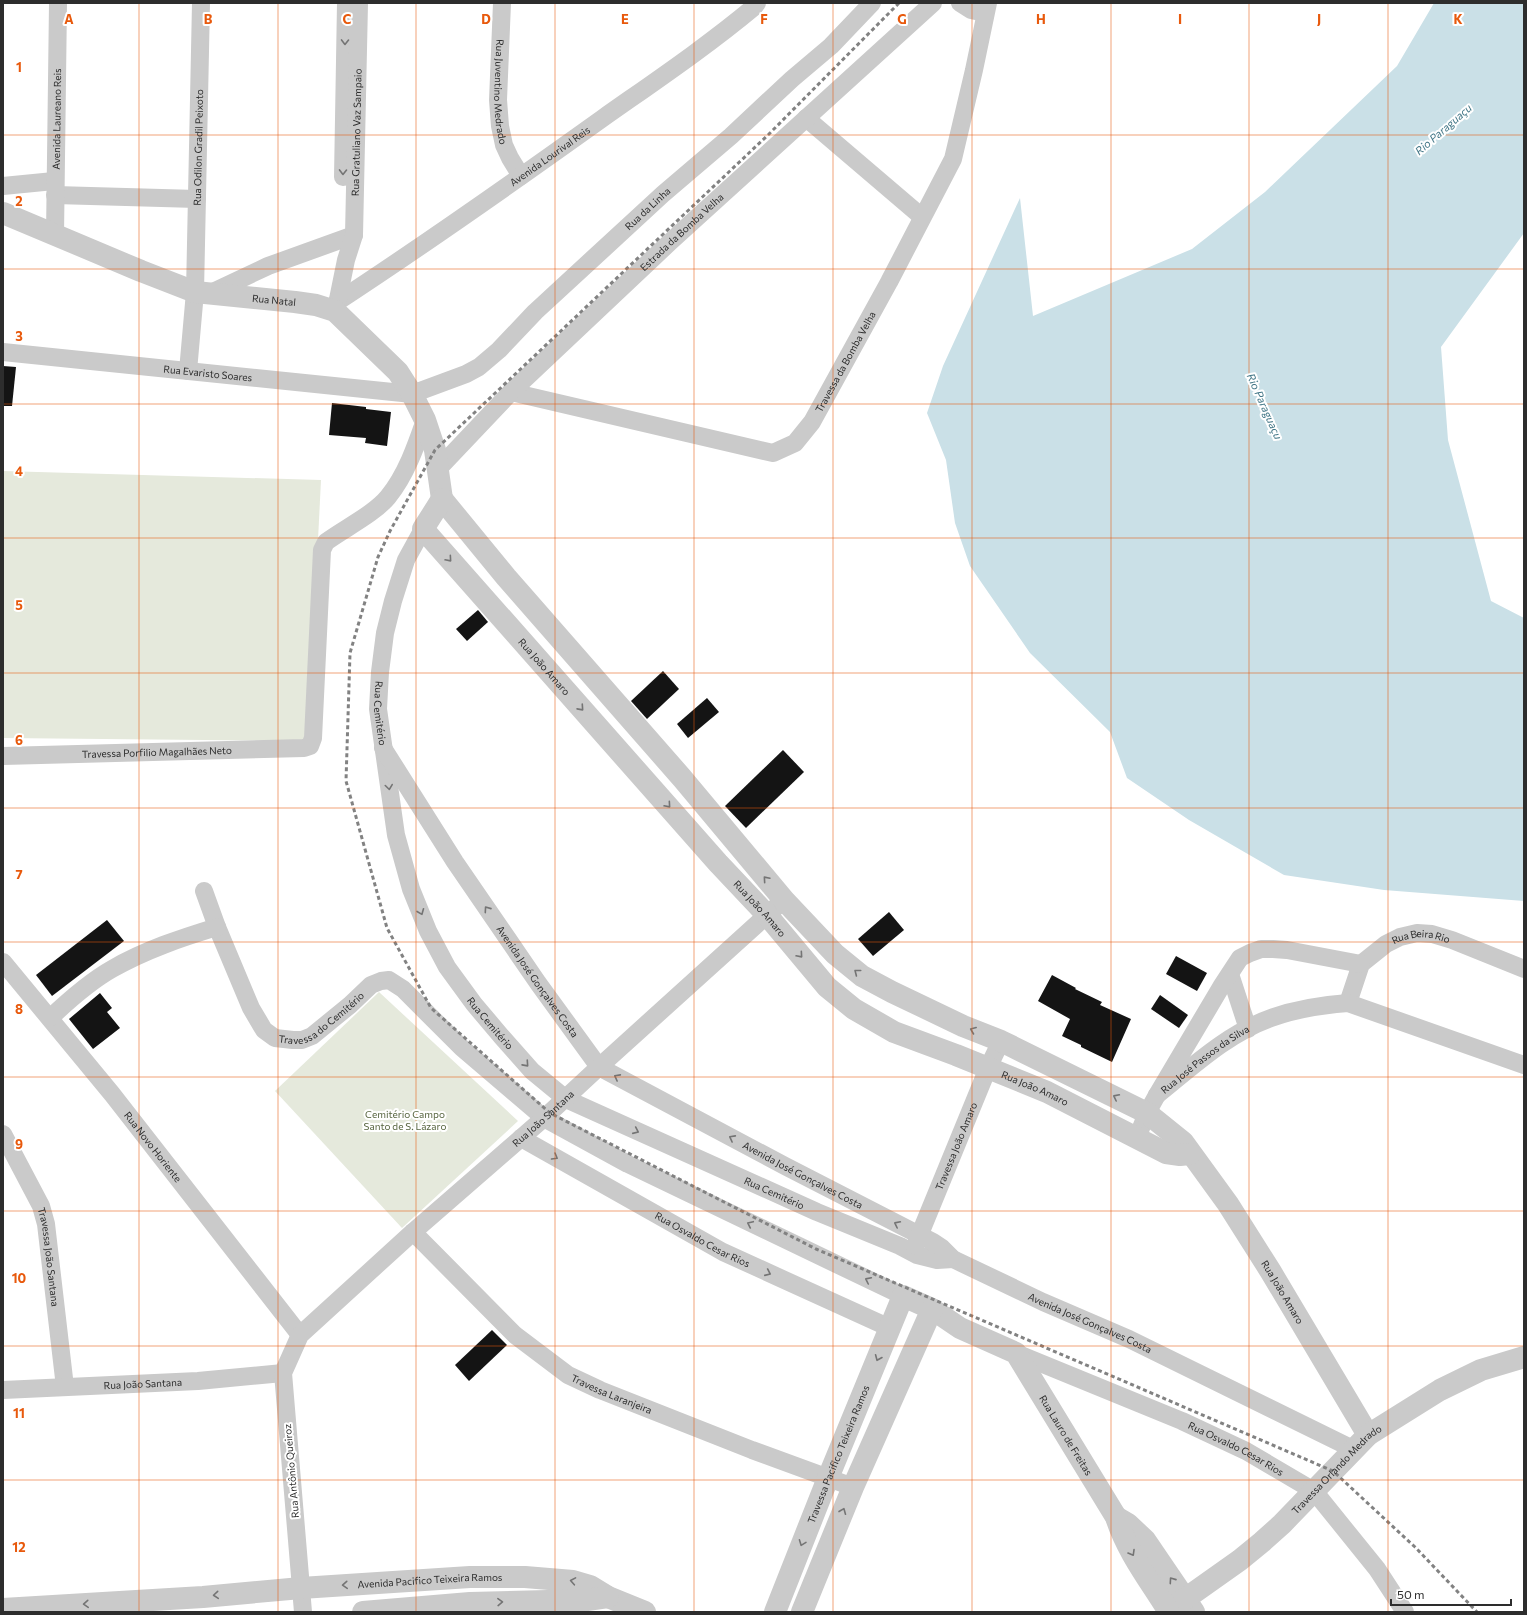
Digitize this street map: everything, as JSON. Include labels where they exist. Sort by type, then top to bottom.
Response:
[{"type":"street","name":"Avenida Laureano Reis","points":[[55,235],[54,188],[58,3]]},
{"type":"street","name":"Rua Odilon Gradil Peixoto","points":[[188,371],[203,292],[197,199],[201,3]]},
{"type":"street","name":"Rua Juventino Medrado","points":[[502,3],[498,100],[500,126],[504,145],[521,176]]},
{"type":"street","name":"Avenida Lourival Reis","points":[[336,307],[722,33],[754,7],[756,3]]},
{"type":"street","name":"Rua da Linha","points":[[412,394],[466,374],[479,367],[499,350],[541,307],[663,194],[731,136],[792,79],[831,46],[872,3]]},
{"type":"street","name":"Estrada da Bomba Velha","points":[[438,469],[511,392],[664,247],[933,3]]},
{"type":"street","points":[[960,3],[971,10],[987,8]]},
{"type":"street","name":"Travessa da Bomba Velha","points":[[511,392],[773,453],[795,443],[812,422],[889,282],[953,159],[987,8]]},
{"type":"street","name":"Rua Gratuliano Vaz Sampaio","points":[[336,307],[346,260],[348,237],[352,10]]},
{"type":"street","points":[[806,118],[922,218]]},
{"type":"street","points":[[3,186],[54,188],[197,199]]},
{"type":"street","name":"Rua Natal","points":[[3,213],[141,271],[203,292],[336,307],[398,372],[412,394],[425,420],[435,450],[442,499]]},
{"type":"street","points":[[203,292],[268,266],[348,237]]},
{"type":"street","name":"Rua Evaristo Soares","points":[[3,352],[412,394]]},
{"type":"street","name":"Travessa Porfilio Magalhães Neto","points":[[3,756],[304,748],[310,746],[313,738],[322,550],[326,542],[377,507],[388,497],[398,482],[415,448],[425,420]]},
{"type":"street","points":[[423,529],[442,499]]},
{"type":"street","name":"Rua João Amaro","points":[[442,499],[506,577],[682,778],[784,900],[835,954],[862,976],[963,1026],[1152,1104],[1183,1142],[1190,1154],[1228,1204],[1271,1272],[1361,1442]]},
{"type":"street","name":"Rua João Amaro","points":[[423,529],[718,863],[767,916],[827,987],[854,1009],[894,1032],[1047,1092],[1166,1153],[1180,1155],[1190,1154]]},
{"type":"street","name":"Rua Cemitério","points":[[423,529],[406,560],[393,601],[385,633],[380,672],[378,709],[396,835],[411,889],[428,932],[447,967],[487,1020],[532,1071],[566,1099],[817,1212],[912,1252],[932,1259],[953,1259]]},
{"type":"street","name":"Avenida José Gonçalves Costa","points":[[383,748],[454,862],[542,989],[599,1067],[784,1166],[920,1236],[942,1248],[953,1259],[1043,1302],[1361,1442]]},
{"type":"street","name":"Travessa do Cemitério","points":[[204,891],[217,927],[251,1008],[264,1030],[275,1038],[302,1040],[312,1036],[350,1005],[371,985],[388,980],[403,989],[462,1048],[544,1118]]},
{"type":"street","name":"Rua João Santana","points":[[300,1334],[413,1232],[566,1099],[599,1067],[784,900]]},
{"type":"street","points":[[50,1018],[74,996],[112,969],[179,939],[217,927]]},
{"type":"street","name":"Rua Beira Rio","points":[[1361,964],[1386,944],[1400,937],[1416,933],[1432,934],[1452,940],[1524,969]]},
{"type":"street","name":"Rua José Passos da Silva","points":[[1152,1104],[1240,958],[1261,949],[1287,950],[1361,964]]},
{"type":"street","points":[[1348,1003],[1361,964]]},
{"type":"street","name":"Rua Novo Horiente","points":[[6,974],[50,1018],[112,1094],[300,1334]]},
{"type":"street","points":[[1230,974],[1248,1029]]},
{"type":"street","name":"Rua José Passos da Silva","points":[[1152,1104],[1220,1046],[1248,1029],[1270,1018],[1320,1005],[1348,1003],[1524,1065]]},
{"type":"street","name":"Travessa João Amaro","points":[[912,1252],[920,1236],[988,1068],[1001,1041]]},
{"type":"street","points":[[1137,1138],[1152,1104]]},
{"type":"street","points":[[544,1118],[628,1164],[932,1309],[960,1328],[1016,1353]]},
{"type":"street","name":"Travessa João Santana","points":[[3,1134],[41,1206],[46,1224],[65,1388]]},
{"type":"street","name":"Rua Osvaldo Cesar Rios","points":[[521,1138],[723,1252],[890,1328]]},
{"type":"street","name":"Travessa Laranjeira","points":[[413,1232],[515,1335],[568,1375],[752,1450],[853,1487]]},
{"type":"street","name":"Travessa Pacifico Teixeira Ramos","points":[[780,1610],[828,1478],[903,1296]]},
{"type":"street","points":[[802,1612],[853,1487],[932,1309]]},
{"type":"street","points":[[890,1328],[921,1331],[960,1328]]},
{"type":"street","name":"Rua Antônio Queiroz","points":[[300,1334],[283,1373],[304,1612]]},
{"type":"street","name":"Rua Osvaldo Cesar Rios","points":[[1016,1353],[1182,1421],[1246,1451],[1314,1491],[1378,1570],[1404,1612]]},
{"type":"street","name":"Rua Lauro de Freitas","points":[[1016,1353],[1116,1517],[1121,1533],[1131,1552],[1168,1611]]},
{"type":"street","name":"Travessa Orlando Medrado","points":[[1168,1611],[1190,1605],[1262,1542],[1361,1442],[1440,1390],[1480,1370],[1524,1357]]},
{"type":"street","name":"Rua João Santana","points":[[3,1390],[198,1380],[283,1373]]},
{"type":"street","name":"Rua Lauro de Freitas","points":[[1116,1517],[1128,1524],[1145,1540],[1190,1605]]},
{"type":"street","points":[[470,1577],[471,1608]]},
{"type":"street","name":"Avenida Pacifico Teixeira Ramos","points":[[3,1609],[28,1610],[301,1588],[470,1577],[525,1577],[574,1581],[590,1586],[608,1597],[645,1612]]},
{"type":"street","points":[[363,1612],[471,1608],[587,1600],[608,1597]]},
{"type":"green space","points":[[3,471],[321,480],[308,741],[3,738]]},
{"type":"green space","name":"Cemitério Campo Santo de S. Lázaro","points":[[379,992],[518,1121],[402,1228],[275,1091]]},
{"type":"water","name":"Rio Paraguaçu","points":[[1434,3],[1524,3],[1524,233],[1441,347],[1448,440],[1491,601],[1524,618],[1524,901],[1384,890],[1284,875],[1189,820],[1127,778],[1110,732],[1030,653],[970,566],[955,523],[946,460],[927,413],[943,366],[1020,198],[1033,316],[1192,249],[1265,192],[1397,66]]},
{"type":"building","points":[[3,366],[16,367],[12,406],[3,406]]},
{"type":"building","points":[[332,403],[391,412],[387,446],[365,443],[366,438],[329,435]]},
{"type":"building","points":[[478,610],[488,622],[467,641],[456,629]]},
{"type":"building","points":[[663,671],[679,689],[647,719],[631,701]]},
{"type":"building","points":[[707,698],[719,712],[688,738],[677,724]]},
{"type":"building","points":[[783,750],[804,772],[746,828],[725,806]]},
{"type":"building","points":[[889,912],[904,930],[873,956],[858,939]]},
{"type":"building","points":[[107,920],[124,941],[52,996],[36,975]]},
{"type":"building","points":[[1176,956],[1207,973],[1197,991],[1166,974]]},
{"type":"building","points":[[1052,975],[1076,988],[1075,989],[1102,1002],[1100,1005],[1131,1019],[1112,1062],[1062,1036],[1070,1019],[1038,1001]]},
{"type":"building","points":[[100,993],[112,1008],[107,1012],[120,1028],[93,1049],[69,1019]]},
{"type":"building","points":[[1160,995],[1188,1015],[1179,1028],[1151,1009]]},
{"type":"building","points":[[492,1330],[507,1345],[469,1381],[455,1365]]},
{"type":"railway","points":[[899,3],[769,134],[435,450],[390,531],[378,557],[350,653],[346,781],[387,928],[431,1008],[550,1113],[816,1249],[1333,1471],[1415,1547],[1477,1612]]}]
